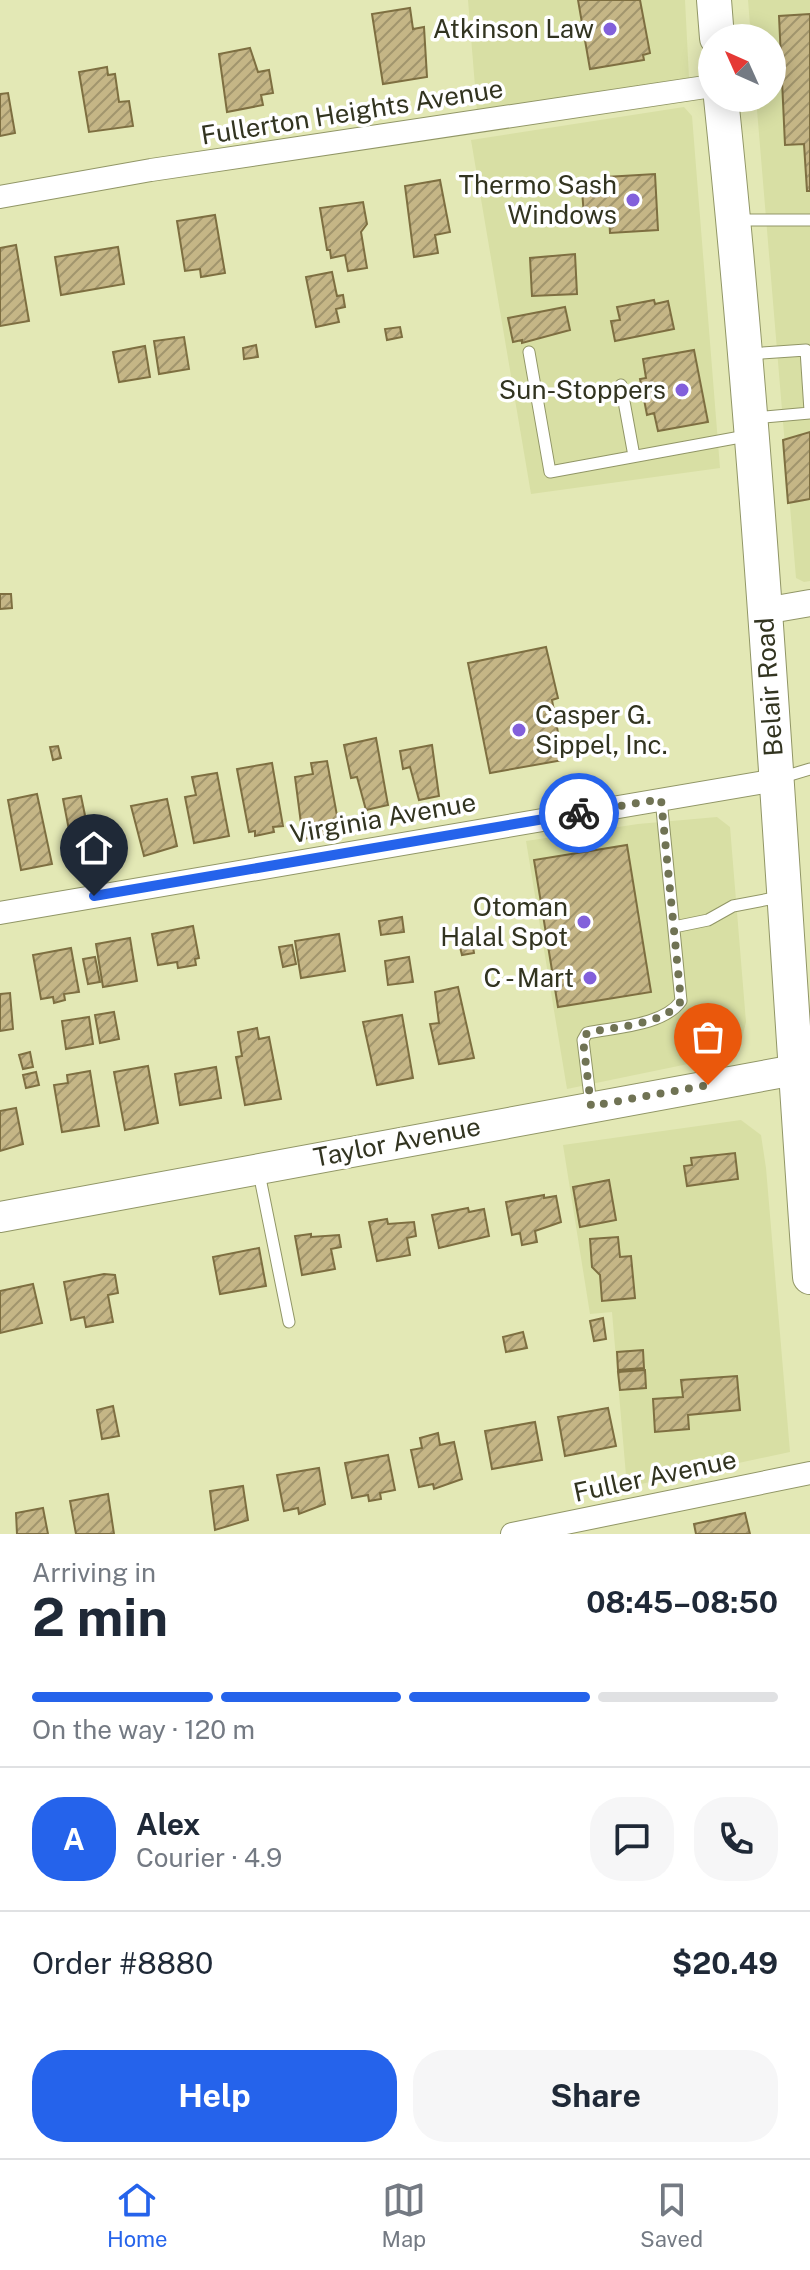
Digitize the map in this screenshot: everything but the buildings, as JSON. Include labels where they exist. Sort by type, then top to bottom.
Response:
[{"type":"main road","points":[[714,0],[716,24]]},
{"type":"main road","name":"Belair Road","points":[[722,112],[750,427],[783,896],[795,989],[795,1070],[810,1277]]},
{"type":"main road","name":"Taylor Avenue","points":[[0,1217],[795,1070]]},
{"type":"street","name":"Fullerton Heights Avenue","points":[[0,197],[698,88]]},
{"type":"street","points":[[764,611],[810,603]]},
{"type":"street","name":"Virginia Avenue","points":[[0,913],[776,780]]},
{"type":"street","name":"Fuller Avenue","points":[[512,1534],[810,1473]]},
{"type":"lane","points":[[734,220],[810,220]]},
{"type":"lane","points":[[529,352],[550,472],[634,456],[810,412],[806,350],[744,354]]},
{"type":"lane","points":[[621,385],[634,456]]},
{"type":"lane","points":[[776,780],[810,769]]},
{"type":"lane","points":[[591,1106],[583,1040],[587,1033],[656,1018],[674,1011],[681,1001],[661,799]]},
{"type":"lane","points":[[674,927],[708,920],[733,906],[783,896]]},
{"type":"lane","points":[[258,1168],[289,1322]]},
{"type":"shaded area","points":[[468,0],[685,0],[689,78],[477,111]]},
{"type":"shaded area","points":[[748,0],[810,0],[810,581],[804,582],[796,578],[757,112],[786,112],[786,24],[750,24]]},
{"type":"shaded area","points":[[684,107],[692,116],[720,468],[531,494],[471,140]]},
{"type":"shaded area","points":[[717,817],[730,827],[746,1022],[742,1039],[717,1058],[567,1089],[526,841],[638,824]]},
{"type":"shaded area","points":[[741,1120],[761,1135],[766,1168],[790,1452],[627,1487],[612,1312],[590,1314],[563,1145]]},
{"type":"way so far","points":[[579,813],[661,799],[681,1001],[674,1011],[656,1018],[587,1033],[583,1040],[591,1106],[708,1085]]},
{"type":"place","name":"Atkinson Law","points":[[610,29]]},
{"type":"place","name":"Thermo Sash Windows","points":[[633,200]]},
{"type":"place","name":"Sun-Stoppers","points":[[682,390]]},
{"type":"place","name":"Casper G. Sippel, Inc.","points":[[519,730]]},
{"type":"place","name":"Otoman Halal Spot","points":[[584,922]]},
{"type":"place","name":"C - Mart","points":[[590,978]]},
{"type":"route","points":[[94,896],[579,813]]}]
